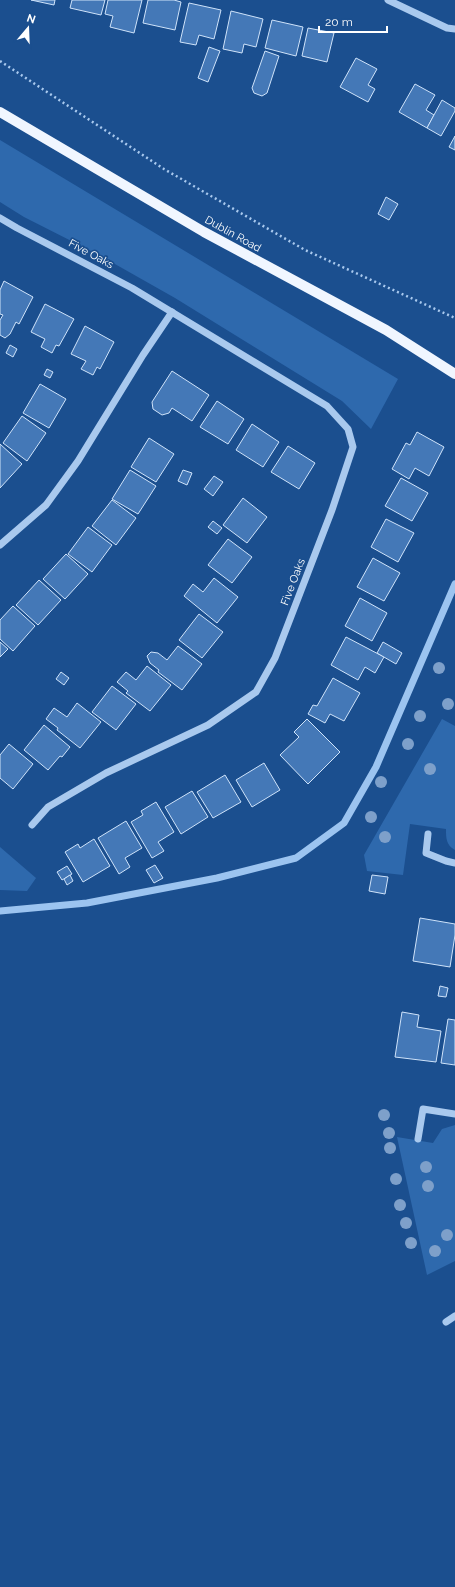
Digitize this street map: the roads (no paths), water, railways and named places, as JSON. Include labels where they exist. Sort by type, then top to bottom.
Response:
[{"type":"main road","name":"Dublin Road","points":[[0,112],[204,232],[386,330],[455,374]]},
{"type":"street","points":[[388,0],[447,28],[455,29]]},
{"type":"street","name":"Five Oaks","points":[[0,218],[132,288],[327,406],[348,429],[353,447],[332,510],[275,658],[256,692],[208,725],[106,773],[48,807],[32,826]]},
{"type":"street","points":[[0,545],[46,505],[78,461],[143,355],[172,312]]},
{"type":"street","points":[[428,834],[426,852],[446,861],[455,863]]},
{"type":"street","points":[[418,1139],[422,1109],[455,1114]]},
{"type":"street","points":[[446,1322],[455,1316]]},
{"type":"waterway","points":[[0,911],[87,903],[217,878],[296,858],[344,823],[376,767],[455,584]]}]
